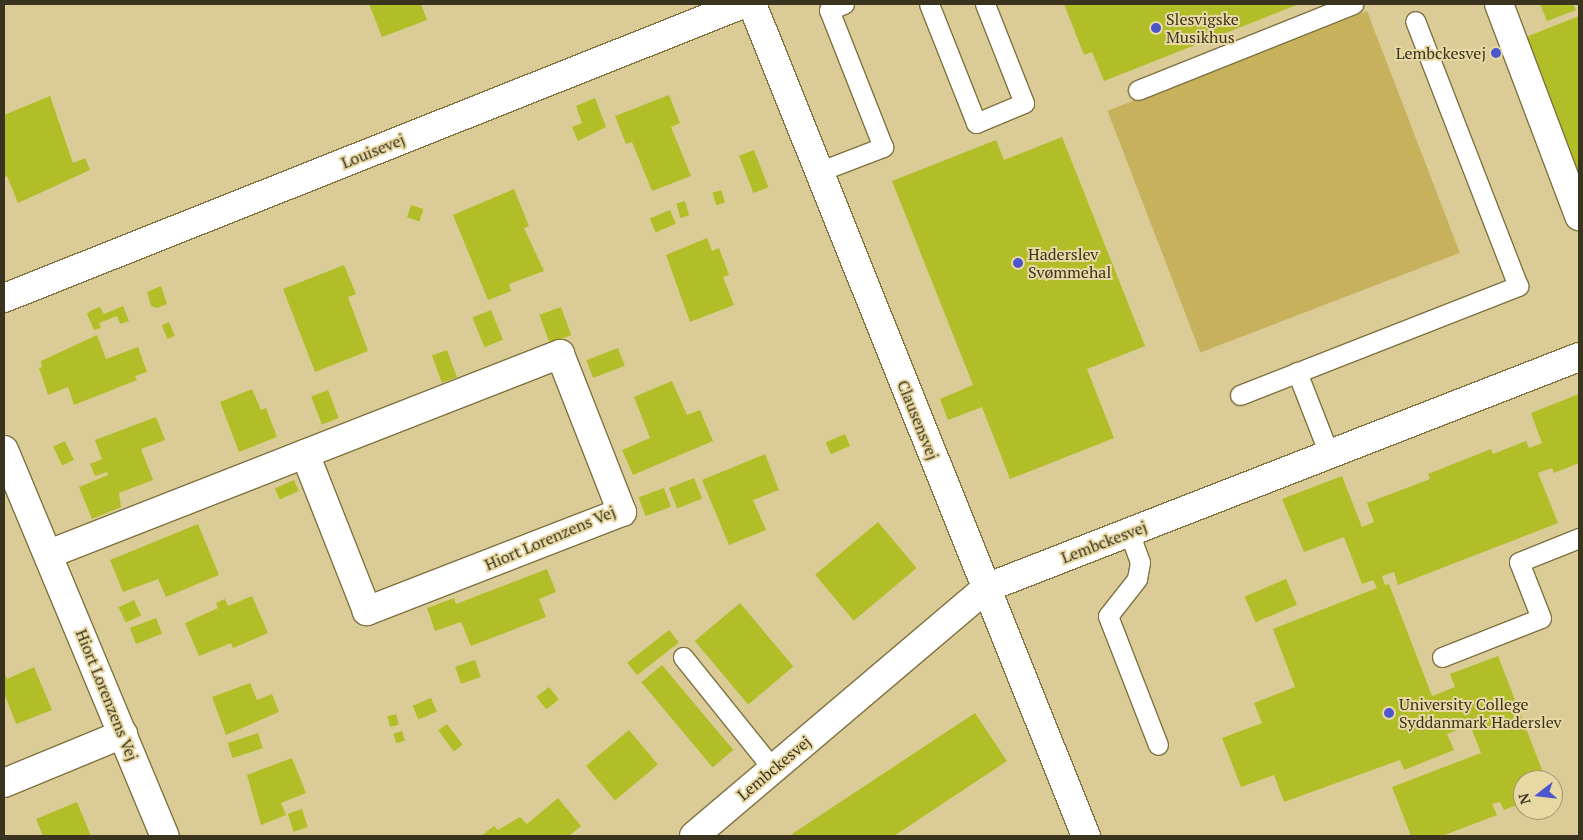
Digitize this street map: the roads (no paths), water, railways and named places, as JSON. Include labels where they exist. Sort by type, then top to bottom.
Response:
[{"type":"street","name":"Louisevej","points":[[4,298],[743,4]]},
{"type":"street","name":"Clausensvej","points":[[752,4],[1086,836]]},
{"type":"street","points":[[1499,4],[1579,216]]},
{"type":"street","name":"Hiort Lorenzens Vej","points":[[49,554],[560,354],[622,512],[367,611],[305,454]]},
{"type":"street","name":"Lembckesvej","points":[[694,836],[986,588],[1579,357]]},
{"type":"street","name":"Hiort Lorenzens Vej","points":[[4,450],[165,836]]},
{"type":"street","points":[[4,783],[123,734]]},
{"type":"lane","points":[[818,172],[883,146],[829,10],[844,4]]},
{"type":"lane","points":[[929,4],[976,122],[1024,103],[985,4]]},
{"type":"lane","points":[[1138,90],[1353,4]]},
{"type":"lane","points":[[1240,395],[1518,286],[1415,22]]},
{"type":"lane","points":[[1297,372],[1329,454]]},
{"type":"lane","points":[[1129,532],[1140,562],[1137,580],[1108,616],[1158,745]]},
{"type":"lane","points":[[1442,657],[1541,618],[1519,562],[1579,538]]},
{"type":"lane","points":[[683,657],[773,769]]},
{"type":"place","name":"Slesvigske Musikhus","points":[[1156,28]]},
{"type":"place","name":"Lembckesvej","points":[[1496,53]]},
{"type":"place","name":"Haderslev Svømmehal","points":[[1018,263]]},
{"type":"place","name":"University College Syddanmark Haderslev","points":[[1389,713]]}]
